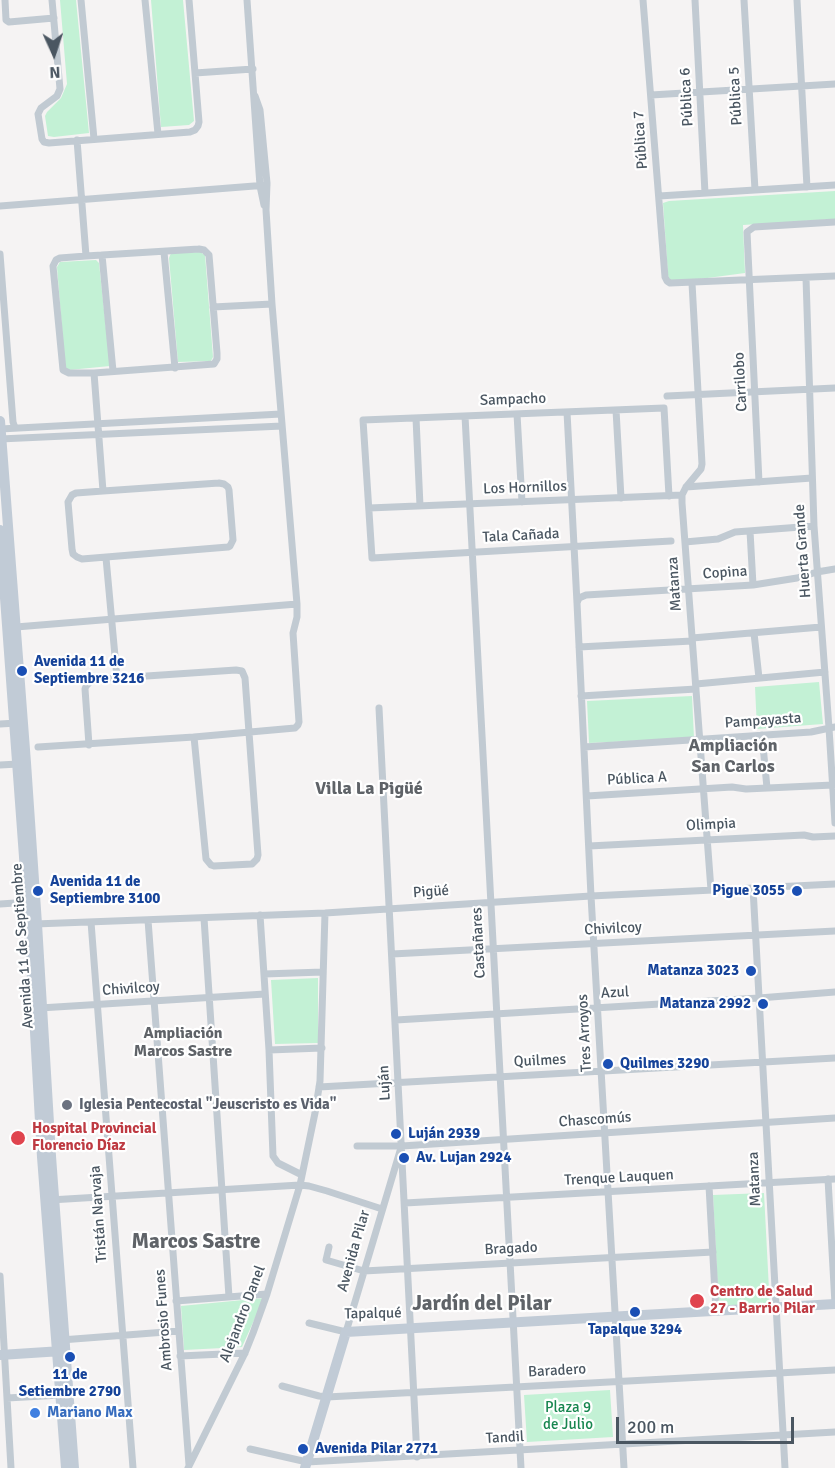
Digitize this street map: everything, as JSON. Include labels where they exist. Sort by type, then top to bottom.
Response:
[{"type":"main road","name":"Avenida 11 de Septiembre","points":[[0,422],[10,678],[18,723],[50,1200],[61,1346],[74,1468]]},
{"type":"main road","name":"Avenida 11 de Septiembre","points":[[0,530],[15,627],[10,678]]},
{"type":"main road","name":"Tapalqué","points":[[346,1332],[835,1304]]},
{"type":"main road","name":"Avenida Pilar","points":[[306,1465],[346,1332]]},
{"type":"main road","name":"Avenida 11 de Septiembre","points":[[61,1346],[61,1395],[66,1468]]},
{"type":"main road","points":[[2,1355],[61,1346]]},
{"type":"street","points":[[5,0],[6,20],[9,22],[54,18]]},
{"type":"street","points":[[52,0],[60,88],[57,96],[39,111],[41,136],[44,142],[195,130],[198,126],[189,0]]},
{"type":"street","points":[[81,0],[94,138]]},
{"type":"street","points":[[145,0],[158,134]]},
{"type":"street","points":[[38,747],[291,729],[299,722],[293,633],[297,604],[263,186],[261,120],[255,96],[248,0]]},
{"type":"street","name":"Pública 7","points":[[643,0],[665,277],[670,283],[692,283]]},
{"type":"street","name":"Pública 6","points":[[695,0],[705,193]]},
{"type":"street","name":"Pública 5","points":[[744,0],[755,190]]},
{"type":"street","points":[[797,0],[807,187]]},
{"type":"street","points":[[195,73],[253,69]]},
{"type":"street","points":[[651,95],[835,84]]},
{"type":"street","points":[[77,140],[86,256]]},
{"type":"street","points":[[659,196],[835,185]]},
{"type":"street","points":[[0,206],[263,186]]},
{"type":"street","points":[[749,281],[748,229],[835,222]]},
{"type":"street","points":[[199,249],[207,252],[216,362],[211,366],[94,373],[69,373],[63,370],[53,266],[60,258],[102,255],[199,249]]},
{"type":"street","points":[[164,252],[175,368]]},
{"type":"street","points":[[0,254],[15,428]]},
{"type":"street","points":[[102,255],[113,371]]},
{"type":"street","points":[[682,495],[701,469],[702,464],[692,283],[835,276]]},
{"type":"street","name":"Huerta Grande","points":[[806,278],[814,526],[825,672],[832,728],[835,823]]},
{"type":"street","name":"Carrilobo","points":[[749,281],[759,482]]},
{"type":"street","points":[[213,307],[272,304]]},
{"type":"street","points":[[94,373],[103,491]]},
{"type":"street","points":[[667,396],[835,388]]},
{"type":"street","name":"Sampacho","points":[[369,508],[363,420],[664,408],[669,496]]},
{"type":"street","points":[[616,410],[621,498]]},
{"type":"street","name":"Tres Arroyos","points":[[567,412],[597,1008],[624,1468]]},
{"type":"street","points":[[0,434],[15,428],[281,414]]},
{"type":"street","points":[[518,414],[522,502]]},
{"type":"street","name":"Castañares","points":[[465,416],[521,1468]]},
{"type":"street","points":[[416,418],[420,506]]},
{"type":"street","points":[[0,434],[98,434],[282,426]]},
{"type":"street","points":[[686,487],[812,478]]},
{"type":"street","points":[[219,483],[228,486],[233,540],[225,549],[106,558],[82,559],[73,554],[68,502],[76,493],[219,483]]},
{"type":"street","name":"Los Hornillos","points":[[369,508],[682,495]]},
{"type":"street","name":"Matanza","points":[[682,495],[711,890]]},
{"type":"street","name":"Tala Cañada","points":[[369,508],[372,558],[671,541]]},
{"type":"street","points":[[685,542],[718,539],[735,532],[814,526]]},
{"type":"street","points":[[750,531],[753,585]]},
{"type":"street","points":[[106,558],[117,678]]},
{"type":"street","name":"Copina","points":[[578,600],[586,595],[753,585],[835,569]]},
{"type":"street","points":[[15,627],[297,604]]},
{"type":"street","points":[[579,646],[692,639],[821,627]]},
{"type":"street","points":[[754,633],[759,678]]},
{"type":"street","points":[[89,745],[86,686],[90,681],[242,671],[245,678],[258,855],[252,864],[214,866],[206,860],[194,737]]},
{"type":"street","points":[[581,696],[825,672]]},
{"type":"street","name":"Luján","points":[[379,708],[417,1457]]},
{"type":"street","points":[[0,724],[18,723]]},
{"type":"street","name":"Pampayasta","points":[[585,747],[810,732],[832,728]]},
{"type":"street","points":[[762,735],[767,788]]},
{"type":"street","points":[[0,765],[21,764]]},
{"type":"street","name":"Pública A","points":[[587,796],[732,787],[746,789],[833,785]]},
{"type":"street","name":"Olimpia","points":[[589,846],[804,834],[813,837],[835,836]]},
{"type":"street","name":"Pigüé","points":[[33,925],[325,913],[591,896],[835,884]]},
{"type":"street","name":"Matanza","points":[[753,888],[785,1468]]},
{"type":"street","points":[[0,904],[31,902]]},
{"type":"street","name":"Alejandro Danel","points":[[189,1467],[244,1353],[267,1294],[300,1185],[319,1087],[325,913]]},
{"type":"street","points":[[260,915],[273,1156],[278,1163],[302,1175]]},
{"type":"street","points":[[204,918],[229,1297]]},
{"type":"street","name":"Ambrosio Funes","points":[[148,920],[189,1467]]},
{"type":"street","name":"Tristán Narvaja","points":[[91,922],[133,1468]]},
{"type":"street","name":"Chivilcoy","points":[[392,954],[835,931]]},
{"type":"street","points":[[264,974],[323,972]]},
{"type":"street","name":"Azul","points":[[396,1020],[835,992]]},
{"type":"street","name":"Chivilcoy","points":[[38,1008],[265,994]]},
{"type":"street","points":[[269,1050],[321,1048]]},
{"type":"street","name":"Quilmes","points":[[319,1087],[835,1058]]},
{"type":"street","name":"Chascomús","points":[[357,1146],[402,1146],[835,1118]]},
{"type":"street","name":"Avenida Pilar","points":[[346,1332],[402,1146]]},
{"type":"street","points":[[832,1179],[835,1304]]},
{"type":"street","name":"Trenque Lauquen","points":[[405,1203],[832,1179]]},
{"type":"street","points":[[50,1200],[309,1185],[382,1209]]},
{"type":"street","points":[[709,1186],[716,1311]]},
{"type":"street","name":"Bragado","points":[[328,1247],[326,1260],[364,1270],[713,1251]]},
{"type":"street","points":[[0,1276],[2,1355],[11,1468]]},
{"type":"street","points":[[176,1301],[267,1294]]},
{"type":"street","name":"Tapalqué","points":[[309,1323],[346,1332]]},
{"type":"street","points":[[61,1346],[122,1336],[178,1331]]},
{"type":"street","points":[[180,1356],[244,1353]]},
{"type":"street","name":"Baradero","points":[[282,1386],[327,1397],[835,1370]]},
{"type":"street","points":[[7,1398],[61,1395]]},
{"type":"street","name":"Tandil","points":[[250,1449],[306,1465],[835,1432]]},
{"type":"green space","points":[[60,0],[76,0],[89,133],[54,137],[48,136],[45,116],[61,98],[67,84]]},
{"type":"green space","points":[[151,0],[183,0],[194,121],[189,125],[161,127]]},
{"type":"green space","points":[[835,191],[835,219],[743,225],[745,273],[670,283],[663,203]]},
{"type":"green space","points":[[200,252],[205,255],[213,357],[211,361],[178,362],[169,258],[171,253]]},
{"type":"green space","points":[[96,260],[99,263],[110,366],[69,370],[65,366],[57,267],[60,262]]},
{"type":"green space","points":[[819,682],[823,724],[757,729],[755,687]]},
{"type":"green space","points":[[692,696],[694,738],[589,743],[587,701]]},
{"type":"green space","points":[[318,978],[318,1043],[275,1044],[271,980]]},
{"type":"green space","points":[[764,1193],[770,1309],[719,1311],[713,1195]]},
{"type":"green space","points":[[264,1298],[242,1347],[184,1350],[181,1306]]},
{"type":"green space","name":"Plaza 9 de Julio","points":[[610,1390],[613,1437],[527,1442],[524,1395]]},
{"type":"place","name":"Avenida 11 de Septiembre 3216","points":[[22,671]]},
{"type":"place","name":"Avenida 11 de Septiembre 3100","points":[[38,891]]},
{"type":"place","name":"Pigue 3055","points":[[797,891]]},
{"type":"place","name":"Matanza 3023","points":[[751,971]]},
{"type":"place","name":"Matanza 2992","points":[[763,1004]]},
{"type":"place","name":"Quilmes 3290","points":[[608,1064]]},
{"type":"place","name":"Iglesia Pentecostal \"Jeuscristo es Vida\"","points":[[67,1105]]},
{"type":"place","name":"Luján 2939","points":[[396,1134]]},
{"type":"place","name":"Hospital Provincial Florencio Díaz","points":[[18,1138]]},
{"type":"place","name":"Av. Lujan 2924","points":[[404,1158]]},
{"type":"place","name":"Centro de Salud 27 - Barrio Pilar","points":[[697,1301]]},
{"type":"place","name":"Tapalque 3294","points":[[635,1312]]},
{"type":"place","name":"11 de Setiembre 2790","points":[[70,1357]]},
{"type":"place","name":"Mariano Max","points":[[35,1413]]},
{"type":"place","name":"Avenida Pilar 2771","points":[[303,1449]]},
{"type":"district","name":"Ampliación San Carlos","points":[[733,756]]},
{"type":"district","name":"Villa La Pigüé","points":[[369,789]]},
{"type":"district","name":"Ampliación Marcos Sastre","points":[[183,1043]]},
{"type":"district","name":"Marcos Sastre","points":[[196,1242]]},
{"type":"district","name":"Jardín del Pilar","points":[[482,1304]]}]
